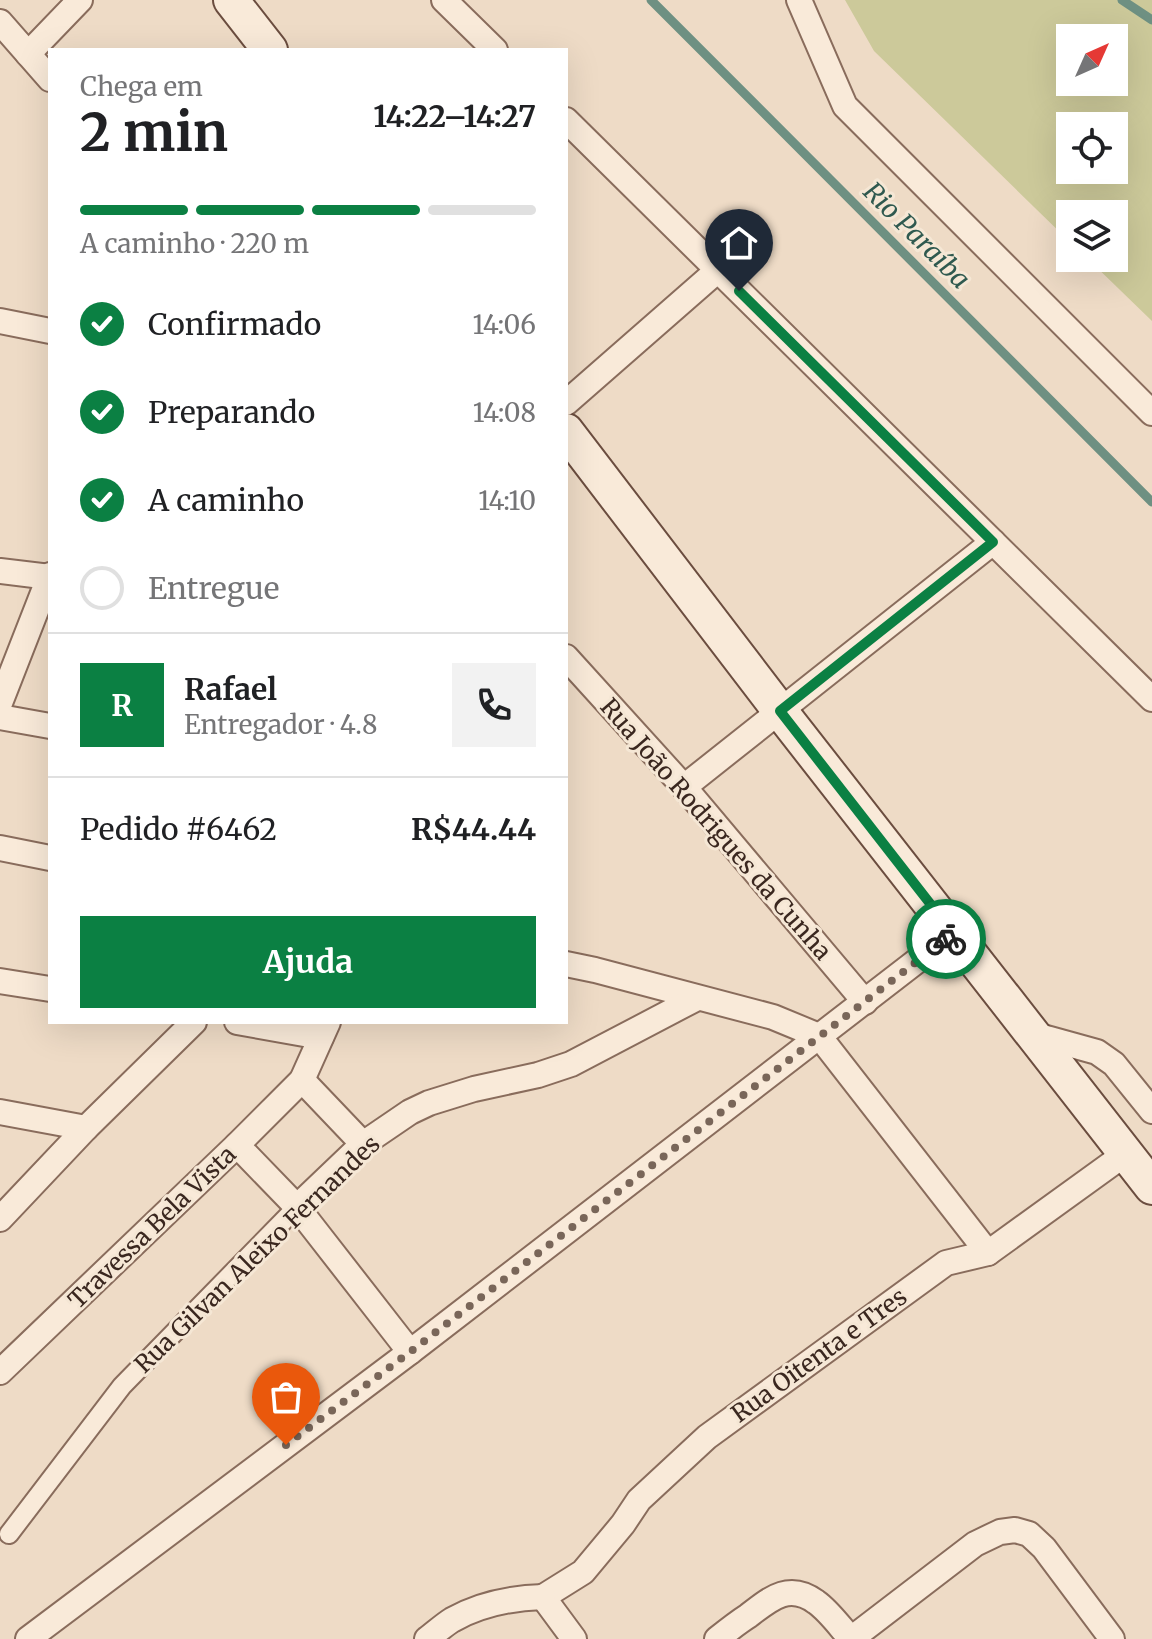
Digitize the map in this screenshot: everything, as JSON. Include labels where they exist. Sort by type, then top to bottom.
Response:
[{"type":"main road","points":[[231,0],[268,48]]},
{"type":"main road","points":[[568,434],[1152,1187]]},
{"type":"street","points":[[28,54],[80,0]]},
{"type":"street","points":[[444,0],[493,48]]},
{"type":"street","points":[[799,0],[845,106],[1152,413]]},
{"type":"street","points":[[0,22],[48,77]]},
{"type":"street","points":[[568,122],[1152,699]]},
{"type":"street","points":[[568,401],[718,270]]},
{"type":"street","points":[[0,321],[48,331]]},
{"type":"street","points":[[684,787],[993,542]]},
{"type":"street","points":[[0,571],[48,576]]},
{"type":"street","points":[[0,703],[48,581]]},
{"type":"street","name":"Rua João Rodrigues da Cunha","points":[[568,659],[684,787],[865,1002]]},
{"type":"street","points":[[0,717],[48,726]]},
{"type":"street","points":[[0,848],[48,858]]},
{"type":"street","points":[[28,1639],[410,1352],[953,933]]},
{"type":"street","points":[[568,964],[773,1017],[819,1036],[988,1253]]},
{"type":"street","points":[[0,981],[48,989]]},
{"type":"street","name":"Rua Gilvan Aleixo Fernandes","points":[[9,1534],[122,1386],[363,1144],[429,1103],[571,1064],[697,998]]},
{"type":"street","points":[[0,1219],[86,1128],[192,1024]]},
{"type":"street","points":[[259,1024],[325,1030]]},
{"type":"street","name":"Travessa Bela Vista","points":[[0,1372],[302,1080],[325,1030]]},
{"type":"street","points":[[1032,1034],[1097,1052],[1114,1064],[1152,1111]]},
{"type":"street","points":[[302,1080],[363,1144]]},
{"type":"street","points":[[0,1112],[86,1128]]},
{"type":"street","points":[[237,1145],[297,1207],[410,1352]]},
{"type":"street","name":"Rua Oitenta e Tres","points":[[543,1597],[583,1572],[639,1500],[707,1437],[946,1263],[988,1253],[1125,1154]]},
{"type":"street","points":[[717,1639],[771,1598],[795,1592],[819,1604],[851,1639],[975,1544],[1000,1532],[1015,1530],[1029,1534],[1044,1548],[1112,1639]]},
{"type":"street","points":[[427,1639],[453,1620],[490,1604],[516,1598],[543,1597],[574,1639]]},
{"type":"shaded area","points":[[845,0],[1152,0],[1152,321],[1101,272],[1128,272],[1128,200],[1056,200],[1056,228],[874,51]]},
{"type":"waterway","name":"Rio Paraíba","points":[[651,0],[1152,502]]},
{"type":"waterway","points":[[1122,0],[1152,20]]},
{"type":"way so far","points":[[286,1445],[946,939]]},
{"type":"route","points":[[739,291],[993,542],[780,711],[953,933],[946,939]]}]
